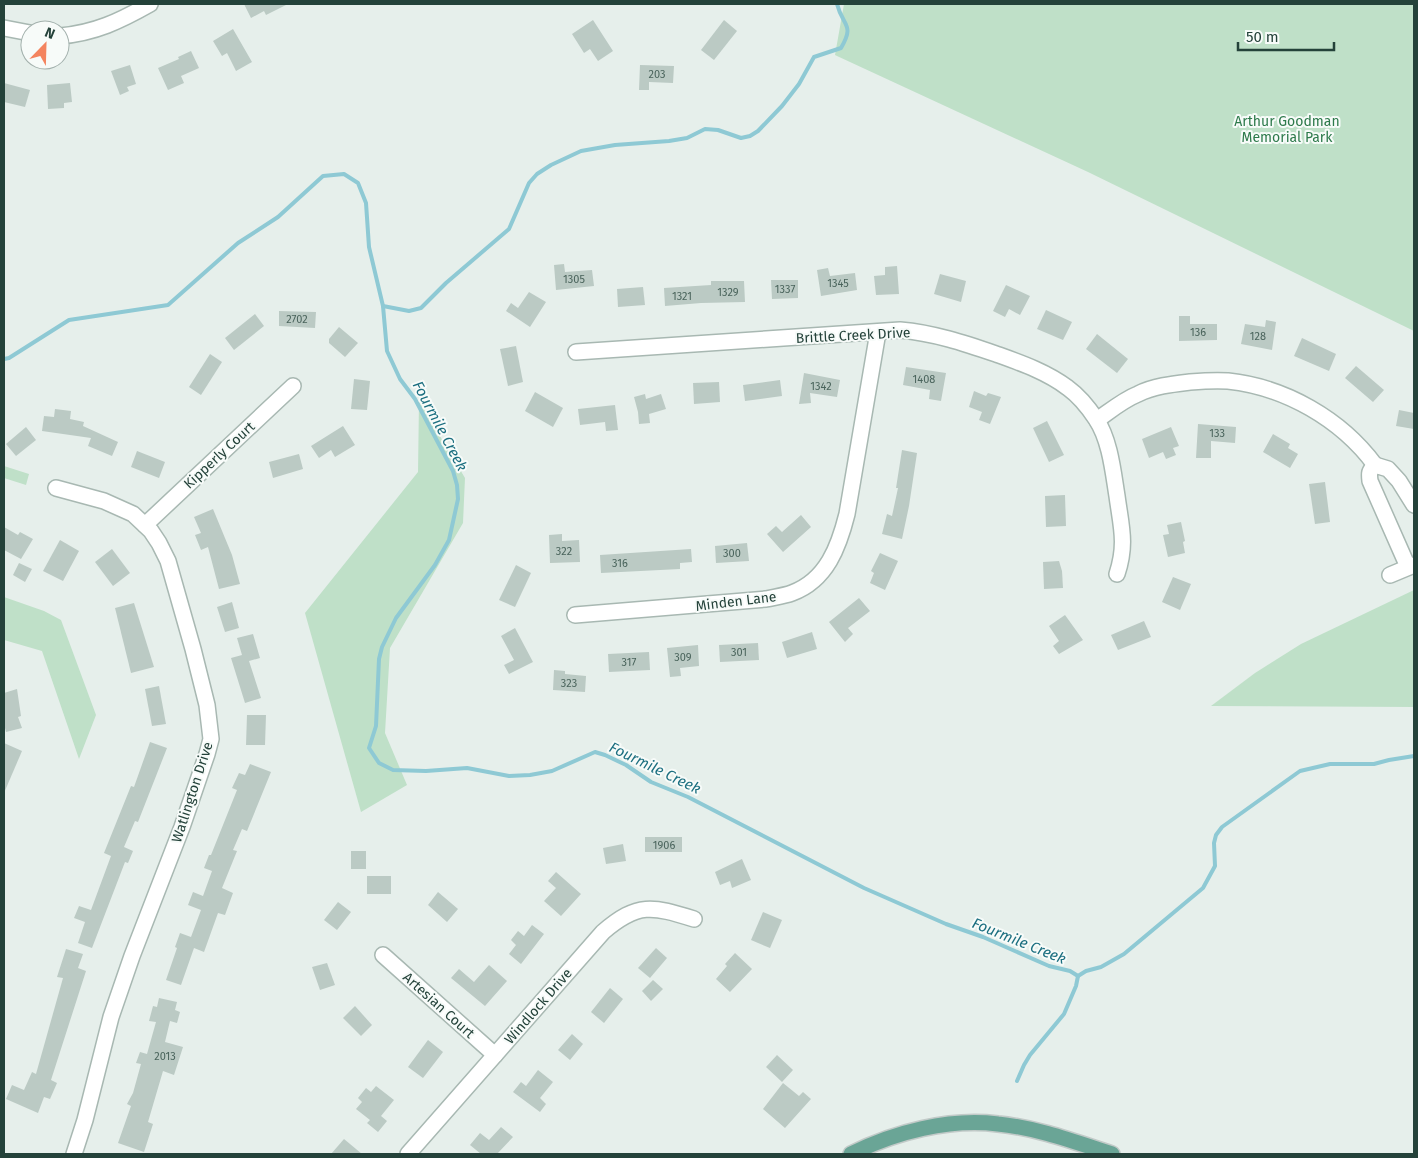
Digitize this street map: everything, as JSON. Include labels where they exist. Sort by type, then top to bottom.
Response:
[{"type":"main road","points":[[851,1154],[900,1134],[964,1123],[997,1123],[1029,1129],[1112,1154]]},
{"type":"street","points":[[70,35],[111,25],[150,4]]},
{"type":"street","points":[[4,28],[20,31]]},
{"type":"street","name":"Brittle Creek Drive","points":[[576,352],[900,330],[938,335],[1010,359],[1055,379],[1082,400],[1097,420],[1114,471],[1124,543],[1118,574]]},
{"type":"street","name":"Minden Lane","points":[[574,615],[766,599],[792,593],[803,588],[816,577],[828,564],[842,536],[878,332]]},
{"type":"street","points":[[1097,420],[1123,401],[1156,388],[1209,381],[1247,384],[1290,398],[1335,424],[1363,449],[1375,465],[1388,469],[1399,481],[1414,505]]},
{"type":"street","name":"Kipperly Court","points":[[146,525],[293,386]]},
{"type":"street","points":[[1375,465],[1369,473],[1370,481],[1411,566],[1390,575]]},
{"type":"street","name":"Watlington Drive","points":[[56,488],[120,507],[133,514],[146,525],[159,543],[168,561],[207,705],[211,740],[182,827],[132,956],[111,1017],[85,1120],[74,1154]]},
{"type":"street","name":"Windlock Drive","points":[[408,1154],[603,932],[617,920],[627,913],[650,909],[667,910],[694,919]]},
{"type":"street","name":"Artesian Court","points":[[383,956],[495,1055]]},
{"type":"green space","name":"Arthur Goodman Memorial Park","points":[[844,4],[1414,4],[1414,331],[1088,172],[835,55]]},
{"type":"green space","points":[[419,401],[465,478],[463,523],[390,648],[385,733],[407,785],[361,812],[305,613],[418,472]]},
{"type":"green space","points":[[4,466],[29,474],[26,485],[4,478]]},
{"type":"green space","points":[[1414,590],[1414,707],[1211,706],[1255,673],[1301,644]]},
{"type":"green space","points":[[4,597],[44,611],[61,620],[96,715],[79,759],[42,651],[4,640]]},
{"type":"building","points":[[244,4],[288,4],[266,15],[264,11],[251,18]]},
{"type":"building","points":[[593,20],[613,51],[598,61],[590,49],[584,53],[572,34]]},
{"type":"building","points":[[724,20],[737,31],[714,60],[701,50]]},
{"type":"building","points":[[233,29],[252,62],[236,71],[227,53],[222,56],[213,41]]},
{"type":"building","points":[[191,51],[199,68],[181,76],[184,83],[168,90],[158,68],[179,59],[178,57]]},
{"type":"building","points":[[130,65],[136,84],[127,87],[129,91],[120,95],[111,71]]},
{"type":"building","points":[[640,65],[674,66],[673,83],[649,82],[649,90],[639,90]]},
{"type":"building","points":[[4,83],[30,90],[25,107],[4,102]]},
{"type":"building","points":[[70,83],[72,102],[64,103],[64,108],[48,109],[47,85]]},
{"type":"building","points":[[564,264],[565,272],[592,270],[594,286],[556,290],[554,265]]},
{"type":"building","points":[[897,266],[899,294],[876,295],[874,276],[885,275],[885,267]]},
{"type":"building","points":[[828,268],[830,276],[855,273],[857,290],[821,296],[817,270]]},
{"type":"building","points":[[940,274],[966,281],[961,302],[934,294]]},
{"type":"building","points":[[771,280],[798,280],[798,298],[772,299]]},
{"type":"building","points":[[711,281],[744,281],[745,302],[665,306],[664,288],[711,285]]},
{"type":"building","points":[[1006,285],[1030,296],[1020,315],[1009,309],[1005,317],[993,311]]},
{"type":"building","points":[[643,287],[645,305],[618,307],[617,289]]},
{"type":"building","points":[[529,292],[546,302],[530,327],[506,311],[511,303],[518,308]]},
{"type":"building","points":[[1046,310],[1072,322],[1063,340],[1037,329]]},
{"type":"building","points":[[279,311],[316,312],[315,328],[279,326]]},
{"type":"building","points":[[255,314],[264,326],[234,350],[225,338]]},
{"type":"building","points":[[1179,316],[1190,316],[1190,324],[1217,324],[1217,340],[1179,341]]},
{"type":"building","points":[[1266,320],[1276,322],[1272,350],[1241,344],[1245,324],[1265,327]]},
{"type":"building","points":[[339,327],[358,343],[345,357],[329,343],[329,339]]},
{"type":"building","points":[[1097,334],[1128,359],[1117,373],[1086,349]]},
{"type":"building","points":[[1302,338],[1336,354],[1329,371],[1294,356]]},
{"type":"building","points":[[516,346],[523,382],[508,386],[500,349]]},
{"type":"building","points":[[210,354],[222,362],[201,395],[189,387]]},
{"type":"building","points":[[1356,366],[1384,390],[1373,402],[1345,378]]},
{"type":"building","points":[[906,367],[946,373],[941,401],[929,399],[930,390],[903,385]]},
{"type":"building","points":[[804,373],[840,380],[837,397],[810,393],[811,403],[799,404]]},
{"type":"building","points":[[354,379],[370,381],[367,410],[351,409]]},
{"type":"building","points":[[780,380],[782,396],[745,401],[743,385]]},
{"type":"building","points":[[719,382],[720,402],[694,404],[693,383]]},
{"type":"building","points":[[974,391],[986,396],[988,393],[1001,397],[990,424],[979,420],[982,412],[969,407]]},
{"type":"building","points":[[535,392],[563,408],[553,427],[525,411]]},
{"type":"building","points":[[645,394],[646,399],[661,394],[666,409],[649,414],[650,423],[639,424],[634,397]]},
{"type":"building","points":[[615,405],[618,430],[606,431],[605,422],[580,425],[578,409]]},
{"type":"building","points":[[55,409],[71,411],[70,419],[84,422],[83,426],[118,442],[112,456],[88,446],[91,438],[42,431],[44,416],[54,417]]},
{"type":"building","points":[[1399,410],[1414,413],[1414,429],[1396,426]]},
{"type":"building","points":[[1047,421],[1064,455],[1049,462],[1033,428]]},
{"type":"building","points":[[1198,424],[1236,427],[1235,443],[1211,441],[1211,458],[1196,458]]},
{"type":"building","points":[[343,426],[355,445],[335,457],[331,450],[319,458],[311,446]]},
{"type":"building","points":[[26,427],[36,440],[16,456],[6,444]]},
{"type":"building","points":[[1171,427],[1179,446],[1173,448],[1176,455],[1166,459],[1163,452],[1149,458],[1142,439]]},
{"type":"building","points":[[1273,434],[1290,444],[1288,448],[1298,454],[1290,468],[1263,452]]},
{"type":"building","points":[[902,450],[917,453],[902,539],[882,534],[887,514],[892,516],[898,488],[896,488]]},
{"type":"building","points":[[137,451],[165,462],[159,478],[131,467]]},
{"type":"building","points":[[299,454],[303,469],[273,478],[269,462]]},
{"type":"building","points":[[1325,482],[1330,522],[1315,524],[1309,484]]},
{"type":"building","points":[[1065,495],[1066,526],[1046,527],[1045,496]]},
{"type":"building","points":[[213,509],[232,555],[240,584],[219,589],[208,547],[201,550],[195,535],[201,533],[194,517]]},
{"type":"building","points":[[801,515],[811,527],[783,552],[767,534],[776,526],[782,532]]},
{"type":"building","points":[[1181,522],[1185,541],[1183,542],[1185,553],[1168,557],[1163,535],[1169,534],[1167,525]]},
{"type":"building","points":[[4,527],[18,535],[20,532],[33,539],[21,559],[4,550]]},
{"type":"building","points":[[562,534],[562,541],[579,540],[580,562],[550,563],[549,535]]},
{"type":"building","points":[[60,540],[79,551],[63,581],[43,571]]},
{"type":"building","points":[[747,543],[749,561],[716,563],[715,546]]},
{"type":"building","points":[[112,549],[130,573],[113,586],[95,562]]},
{"type":"building","points":[[691,549],[692,562],[680,563],[680,569],[601,573],[600,555]]},
{"type":"building","points":[[880,553],[898,561],[885,590],[870,583],[874,573],[871,571]]},
{"type":"building","points":[[1059,561],[1062,571],[1063,588],[1044,589],[1043,562]]},
{"type":"building","points":[[19,563],[32,569],[25,582],[13,575]]},
{"type":"building","points":[[516,565],[531,573],[515,607],[499,600]]},
{"type":"building","points":[[1173,577],[1191,584],[1180,610],[1162,602]]},
{"type":"building","points":[[859,598],[870,611],[848,628],[853,634],[845,642],[829,622]]},
{"type":"building","points":[[232,602],[239,628],[225,632],[217,607]]},
{"type":"building","points":[[134,603],[154,667],[131,673],[115,608]]},
{"type":"building","points":[[1065,615],[1083,640],[1059,654],[1053,646],[1059,641],[1049,626]]},
{"type":"building","points":[[1144,621],[1151,637],[1118,650],[1111,635]]},
{"type":"building","points":[[515,628],[533,662],[509,674],[504,665],[514,660],[501,636]]},
{"type":"building","points":[[812,632],[817,649],[787,658],[782,642]]},
{"type":"building","points":[[253,634],[260,658],[249,661],[261,698],[245,703],[231,658],[242,655],[237,638]]},
{"type":"building","points":[[758,643],[759,660],[720,662],[719,645]]},
{"type":"building","points":[[698,645],[699,666],[680,668],[681,676],[670,677],[667,648]]},
{"type":"building","points":[[649,652],[650,670],[609,672],[608,654]]},
{"type":"building","points":[[554,670],[565,671],[565,674],[586,676],[585,692],[553,690]]},
{"type":"building","points":[[159,686],[166,724],[152,726],[145,689]]},
{"type":"building","points":[[17,689],[21,716],[18,717],[22,728],[6,732],[4,724],[4,693]]},
{"type":"building","points":[[247,715],[266,715],[265,745],[246,745]]},
{"type":"building","points":[[150,742],[167,748],[138,822],[135,821],[124,847],[133,851],[128,863],[125,862],[92,948],[78,943],[85,922],[74,918],[79,906],[91,910],[111,856],[104,853],[131,786],[134,787]]},
{"type":"building","points":[[4,743],[22,751],[4,793]]},
{"type":"building","points":[[250,764],[271,772],[247,831],[242,829],[233,850],[237,851],[222,888],[233,893],[225,915],[218,913],[204,952],[194,948],[181,985],[166,980],[180,933],[191,937],[201,910],[188,905],[193,892],[203,896],[212,871],[204,868],[237,790],[232,788],[239,773],[245,775]]},
{"type":"building","points":[[645,837],[682,837],[682,852],[645,852]]},
{"type":"building","points":[[623,844],[626,861],[606,864],[603,848]]},
{"type":"building","points":[[351,851],[366,851],[366,869],[351,869]]},
{"type":"building","points":[[742,859],[751,880],[732,888],[730,881],[720,885],[715,872]]},
{"type":"building","points":[[556,872],[581,894],[561,916],[544,901],[556,888],[548,881]]},
{"type":"building","points":[[367,876],[391,876],[391,894],[367,894]]},
{"type":"building","points":[[438,892],[458,909],[447,922],[428,905]]},
{"type":"building","points":[[338,902],[351,912],[337,930],[324,920]]},
{"type":"building","points":[[763,912],[782,920],[770,948],[751,940]]},
{"type":"building","points":[[532,925],[544,934],[521,964],[509,954],[516,945],[511,940],[518,931],[524,936]]},
{"type":"building","points":[[656,948],[667,958],[650,978],[638,968]]},
{"type":"building","points":[[66,949],[83,954],[78,968],[86,971],[51,1080],[57,1083],[50,1099],[44,1097],[38,1113],[6,1099],[12,1085],[24,1090],[32,1072],[36,1074],[63,978],[57,977]]},
{"type":"building","points":[[735,953],[752,969],[730,992],[716,979],[727,966],[725,964]]},
{"type":"building","points":[[327,963],[335,985],[320,990],[312,967]]},
{"type":"building","points":[[489,965],[507,981],[485,1006],[451,978],[459,969],[474,982]]},
{"type":"building","points":[[653,980],[663,989],[651,1001],[642,991]]},
{"type":"building","points":[[610,988],[623,999],[604,1023],[591,1012]]},
{"type":"building","points":[[159,998],[177,1002],[175,1010],[180,1012],[177,1023],[170,1021],[165,1042],[183,1047],[174,1075],[163,1071],[148,1122],[153,1124],[144,1152],[118,1143],[131,1106],[127,1104],[133,1093],[141,1064],[136,1063],[140,1052],[147,1054],[156,1022],[149,1021],[153,1006],[157,1007]]},
{"type":"building","points":[[355,1006],[372,1025],[361,1036],[343,1018]]},
{"type":"building","points":[[572,1034],[583,1044],[570,1060],[558,1050]]},
{"type":"building","points":[[428,1040],[443,1052],[423,1078],[408,1067]]},
{"type":"building","points":[[777,1055],[793,1070],[782,1082],[766,1067]]},
{"type":"building","points":[[538,1070],[553,1082],[540,1098],[546,1104],[540,1112],[513,1092],[521,1082],[526,1086]]},
{"type":"building","points":[[783,1083],[799,1096],[803,1092],[811,1099],[785,1128],[763,1109]]},
{"type":"building","points":[[376,1086],[394,1100],[381,1116],[387,1121],[378,1132],[367,1123],[370,1120],[356,1109],[362,1102],[358,1098],[366,1088],[371,1092]]},
{"type":"building","points":[[501,1127],[513,1137],[497,1154],[481,1154],[470,1145],[480,1133],[489,1140]]},
{"type":"building","points":[[344,1139],[362,1154],[331,1154]]},
{"type":"waterway","points":[[383,306],[409,311],[421,308],[446,283],[509,229],[529,183],[537,174],[551,165],[581,151],[615,145],[687,138],[705,129],[718,130],[741,138],[750,136],[758,131],[782,106],[799,84],[814,57],[841,48],[847,30],[837,4]]},
{"type":"waterway","name":"Fourmile Creek","points":[[4,359],[9,358],[69,320],[168,305],[238,243],[278,217],[323,176],[344,174],[358,183],[366,203],[369,247],[383,306],[387,351],[400,379],[415,399],[453,471],[458,499],[449,540],[435,565],[396,618],[382,647],[379,659],[376,726],[369,748],[379,763],[393,770],[426,771],[467,768],[509,776],[552,771],[595,752],[605,755],[626,765],[651,782],[688,797],[864,888],[946,924],[983,937],[1049,966],[1070,971],[1078,976]]},
{"type":"waterway","name":"Fourmile Creek","points":[[1078,976],[1086,971],[1101,967],[1124,954],[1203,888],[1215,866],[1214,843],[1216,835],[1222,827],[1300,771],[1330,764],[1374,764],[1414,756]]},
{"type":"waterway","points":[[1017,1081],[1030,1055],[1064,1014],[1076,986],[1078,976]]}]
